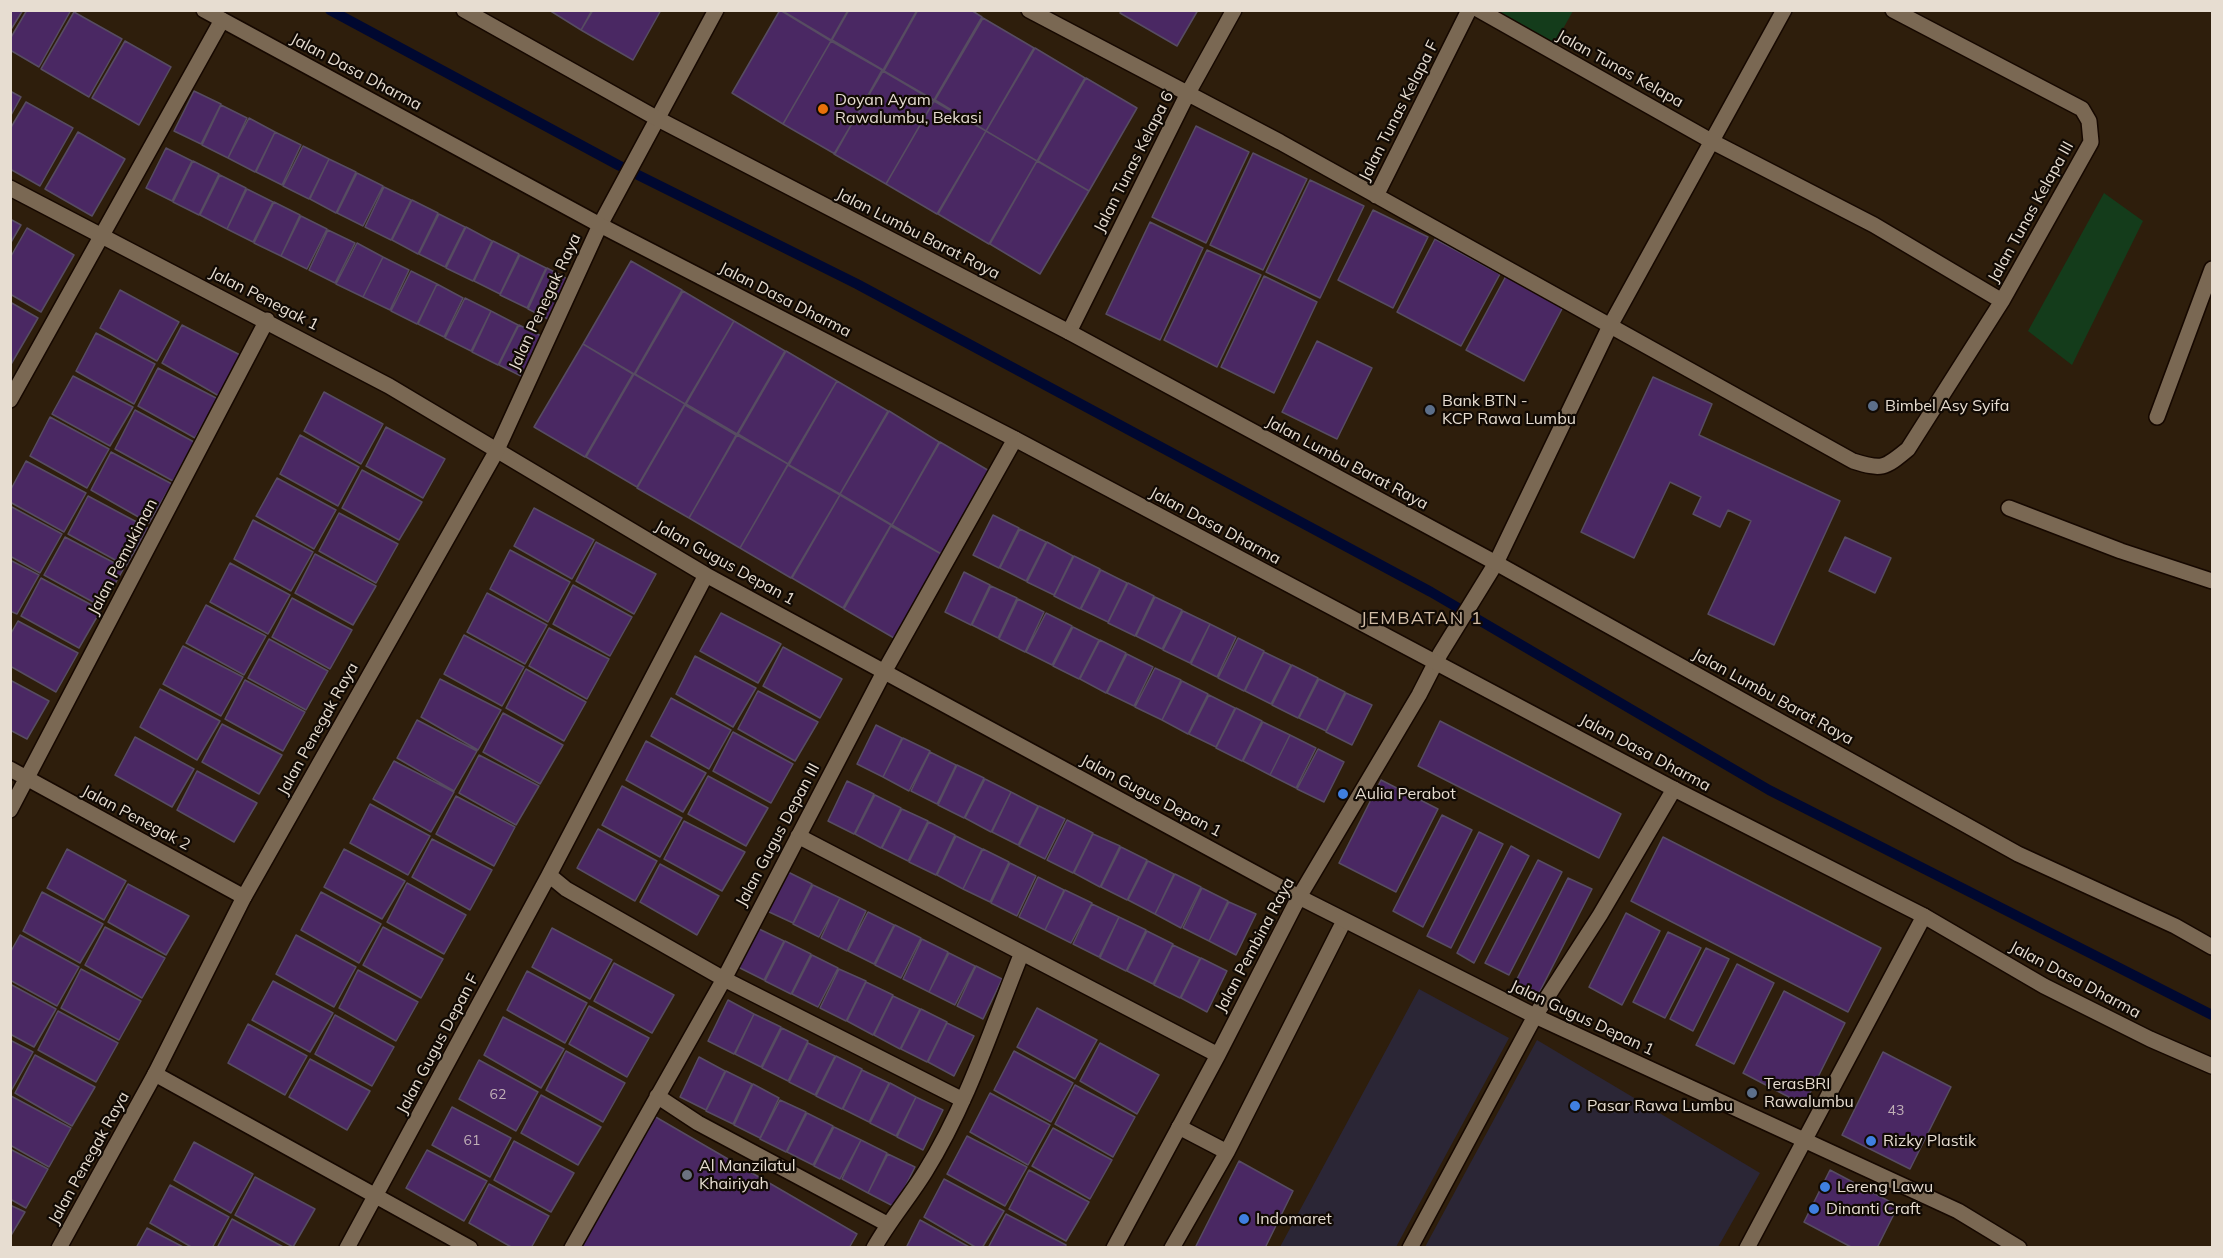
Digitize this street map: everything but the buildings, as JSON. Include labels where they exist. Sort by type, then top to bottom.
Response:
[{"type":"street","name":"Jalan Dasa Dharma","points":[[204,10],[600,225],[1438,659],[1674,789],[1924,916],[2044,986],[2150,1039],[2212,1066]]},
{"type":"street","name":"Jalan Lumbu Barat Raya","points":[[464,10],[658,119],[1069,332],[1492,569],[2018,854],[2175,926],[2212,947]]},
{"type":"street","name":"Jalan Penegak Raya","points":[[59,1248],[155,1074],[244,897],[496,452],[600,225],[716,10]]},
{"type":"street","points":[[1029,10],[1188,93],[1610,326]]},
{"type":"street","name":"Jalan Tunas Kelapa 6","points":[[1069,332],[1188,93],[1234,10]]},
{"type":"street","name":"Jalan Tunas Kelapa F","points":[[1376,196],[1469,10]]},
{"type":"street","name":"Jalan Tunas Kelapa","points":[[1479,10],[1713,142],[1874,225],[2002,301]]},
{"type":"street","name":"Jalan Pembina Raya","points":[[1113,1248],[1218,1055],[1299,897],[1492,569],[1610,326],[1784,10]]},
{"type":"street","name":"Jalan Tunas Kelapa III","points":[[1610,326],[1852,461],[1870,466],[1887,466],[1908,449],[2002,301],[2091,142],[2089,121],[2082,109],[1893,10]]},
{"type":"street","points":[[11,399],[222,20]]},
{"type":"street","name":"Jalan Penegak 1","points":[[10,188],[267,320],[389,386],[496,452]]},
{"type":"street","points":[[2157,417],[2212,269]]},
{"type":"street","name":"Jalan Pemukiman","points":[[10,810],[267,320]]},
{"type":"street","name":"Jalan Gugus Depan III","points":[[572,1248],[724,979],[884,672],[1015,439]]},
{"type":"street","name":"Jalan Gugus Depan 1","points":[[496,452],[706,574],[1344,921],[1535,1016],[1804,1142],[1958,1211],[2017,1247]]},
{"type":"street","points":[[2009,508],[2121,551],[2212,581]]},
{"type":"street","name":"Jalan Gugus Depan F","points":[[347,1248],[549,875],[706,574]]},
{"type":"street","name":"Jalan Penegak 2","points":[[10,769],[244,897]]},
{"type":"street","points":[[1410,1248],[1535,1016],[1600,915],[1674,789]]},
{"type":"street","points":[[798,836],[1021,955],[1218,1055]]},
{"type":"street","points":[[549,875],[566,889],[724,979],[963,1100]]},
{"type":"street","points":[[1748,1248],[1924,916]]},
{"type":"street","points":[[1172,1248],[1227,1152],[1344,921]]},
{"type":"street","points":[[874,1248],[887,1224],[925,1172],[963,1100],[1021,955]]},
{"type":"street","points":[[155,1074],[470,1248]]},
{"type":"street","points":[[657,1096],[698,1123],[887,1224]]},
{"type":"street","points":[[1179,1127],[1227,1152]]},
{"type":"shaded area","points":[[1419,989],[1509,1038],[1396,1247],[1280,1247]]},
{"type":"shaded area","name":"Pasar Rawa Lumbu","points":[[1537,1040],[1760,1173],[1718,1247],[1425,1247]]},
{"type":"green space","points":[[1498,11],[1573,11],[1555,43]]},
{"type":"green space","points":[[2104,193],[2143,221],[2072,365],[2028,331]]},
{"type":"waterway","points":[[330,10],[618,165],[857,284],[1431,592],[1769,790],[2212,1015]]},
{"type":"place","name":"Doyan Ayam Rawalumbu, Bekasi","points":[[823,109]]},
{"type":"place","name":"Bimbel Asy Syifa","points":[[1873,406]]},
{"type":"place","name":"Bank BTN - KCP Rawa Lumbu","points":[[1430,410]]},
{"type":"place","name":"Aulia Perabot","points":[[1343,794]]},
{"type":"place","name":"TerasBRI Rawalumbu","points":[[1752,1093]]},
{"type":"place","name":"Pasar Rawa Lumbu","points":[[1575,1106]]},
{"type":"place","name":"Rizky Plastik","points":[[1871,1141]]},
{"type":"place","name":"Al Manzilatul Khairiyah","points":[[687,1175]]},
{"type":"place","name":"Lereng Lawu","points":[[1825,1187]]},
{"type":"place","name":"Dinanti Craft","points":[[1814,1209]]},
{"type":"place","name":"Indomaret","points":[[1244,1219]]},
{"type":"district","name":"JEMBATAN 1","points":[[1422,619]]}]
